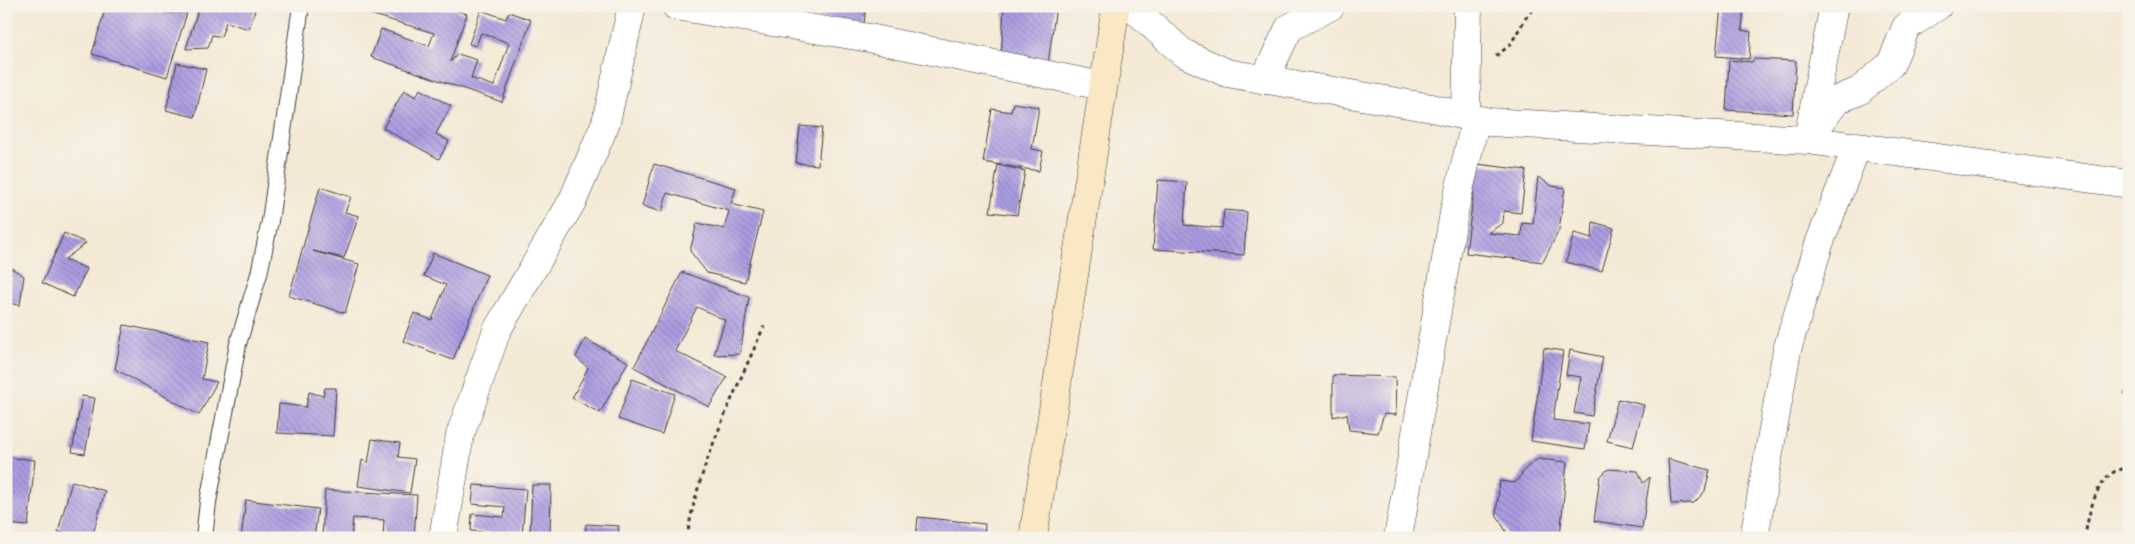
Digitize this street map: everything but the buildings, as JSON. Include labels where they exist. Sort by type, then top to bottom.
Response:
[{"type":"main road","points":[[1033,538],[1102,86],[1116,6]]},
{"type":"street","points":[[443,538],[460,435],[497,330],[574,200],[606,122],[632,6]]},
{"type":"street","points":[[676,6],[869,38],[1102,86]]},
{"type":"street","points":[[1131,6],[1183,53],[1227,73],[1432,108],[1489,122],[1807,140],[2129,184]]},
{"type":"street","points":[[1264,80],[1289,28],[1331,6]]},
{"type":"street","points":[[1398,538],[1471,118],[1468,6]]},
{"type":"street","points":[[1807,140],[1834,6]]},
{"type":"street","points":[[1807,140],[1837,100],[1859,91],[1891,64],[1906,27],[1938,6]]},
{"type":"street","points":[[1754,538],[1787,350],[1818,244],[1857,146]]},
{"type":"lane","points":[[204,538],[208,502],[238,344],[260,274],[270,221],[301,6]]},
{"type":"path","points":[[687,538],[691,508],[712,450],[764,326]]},
{"type":"path","points":[[2084,538],[2099,488],[2108,474],[2122,469],[2129,469]]}]
